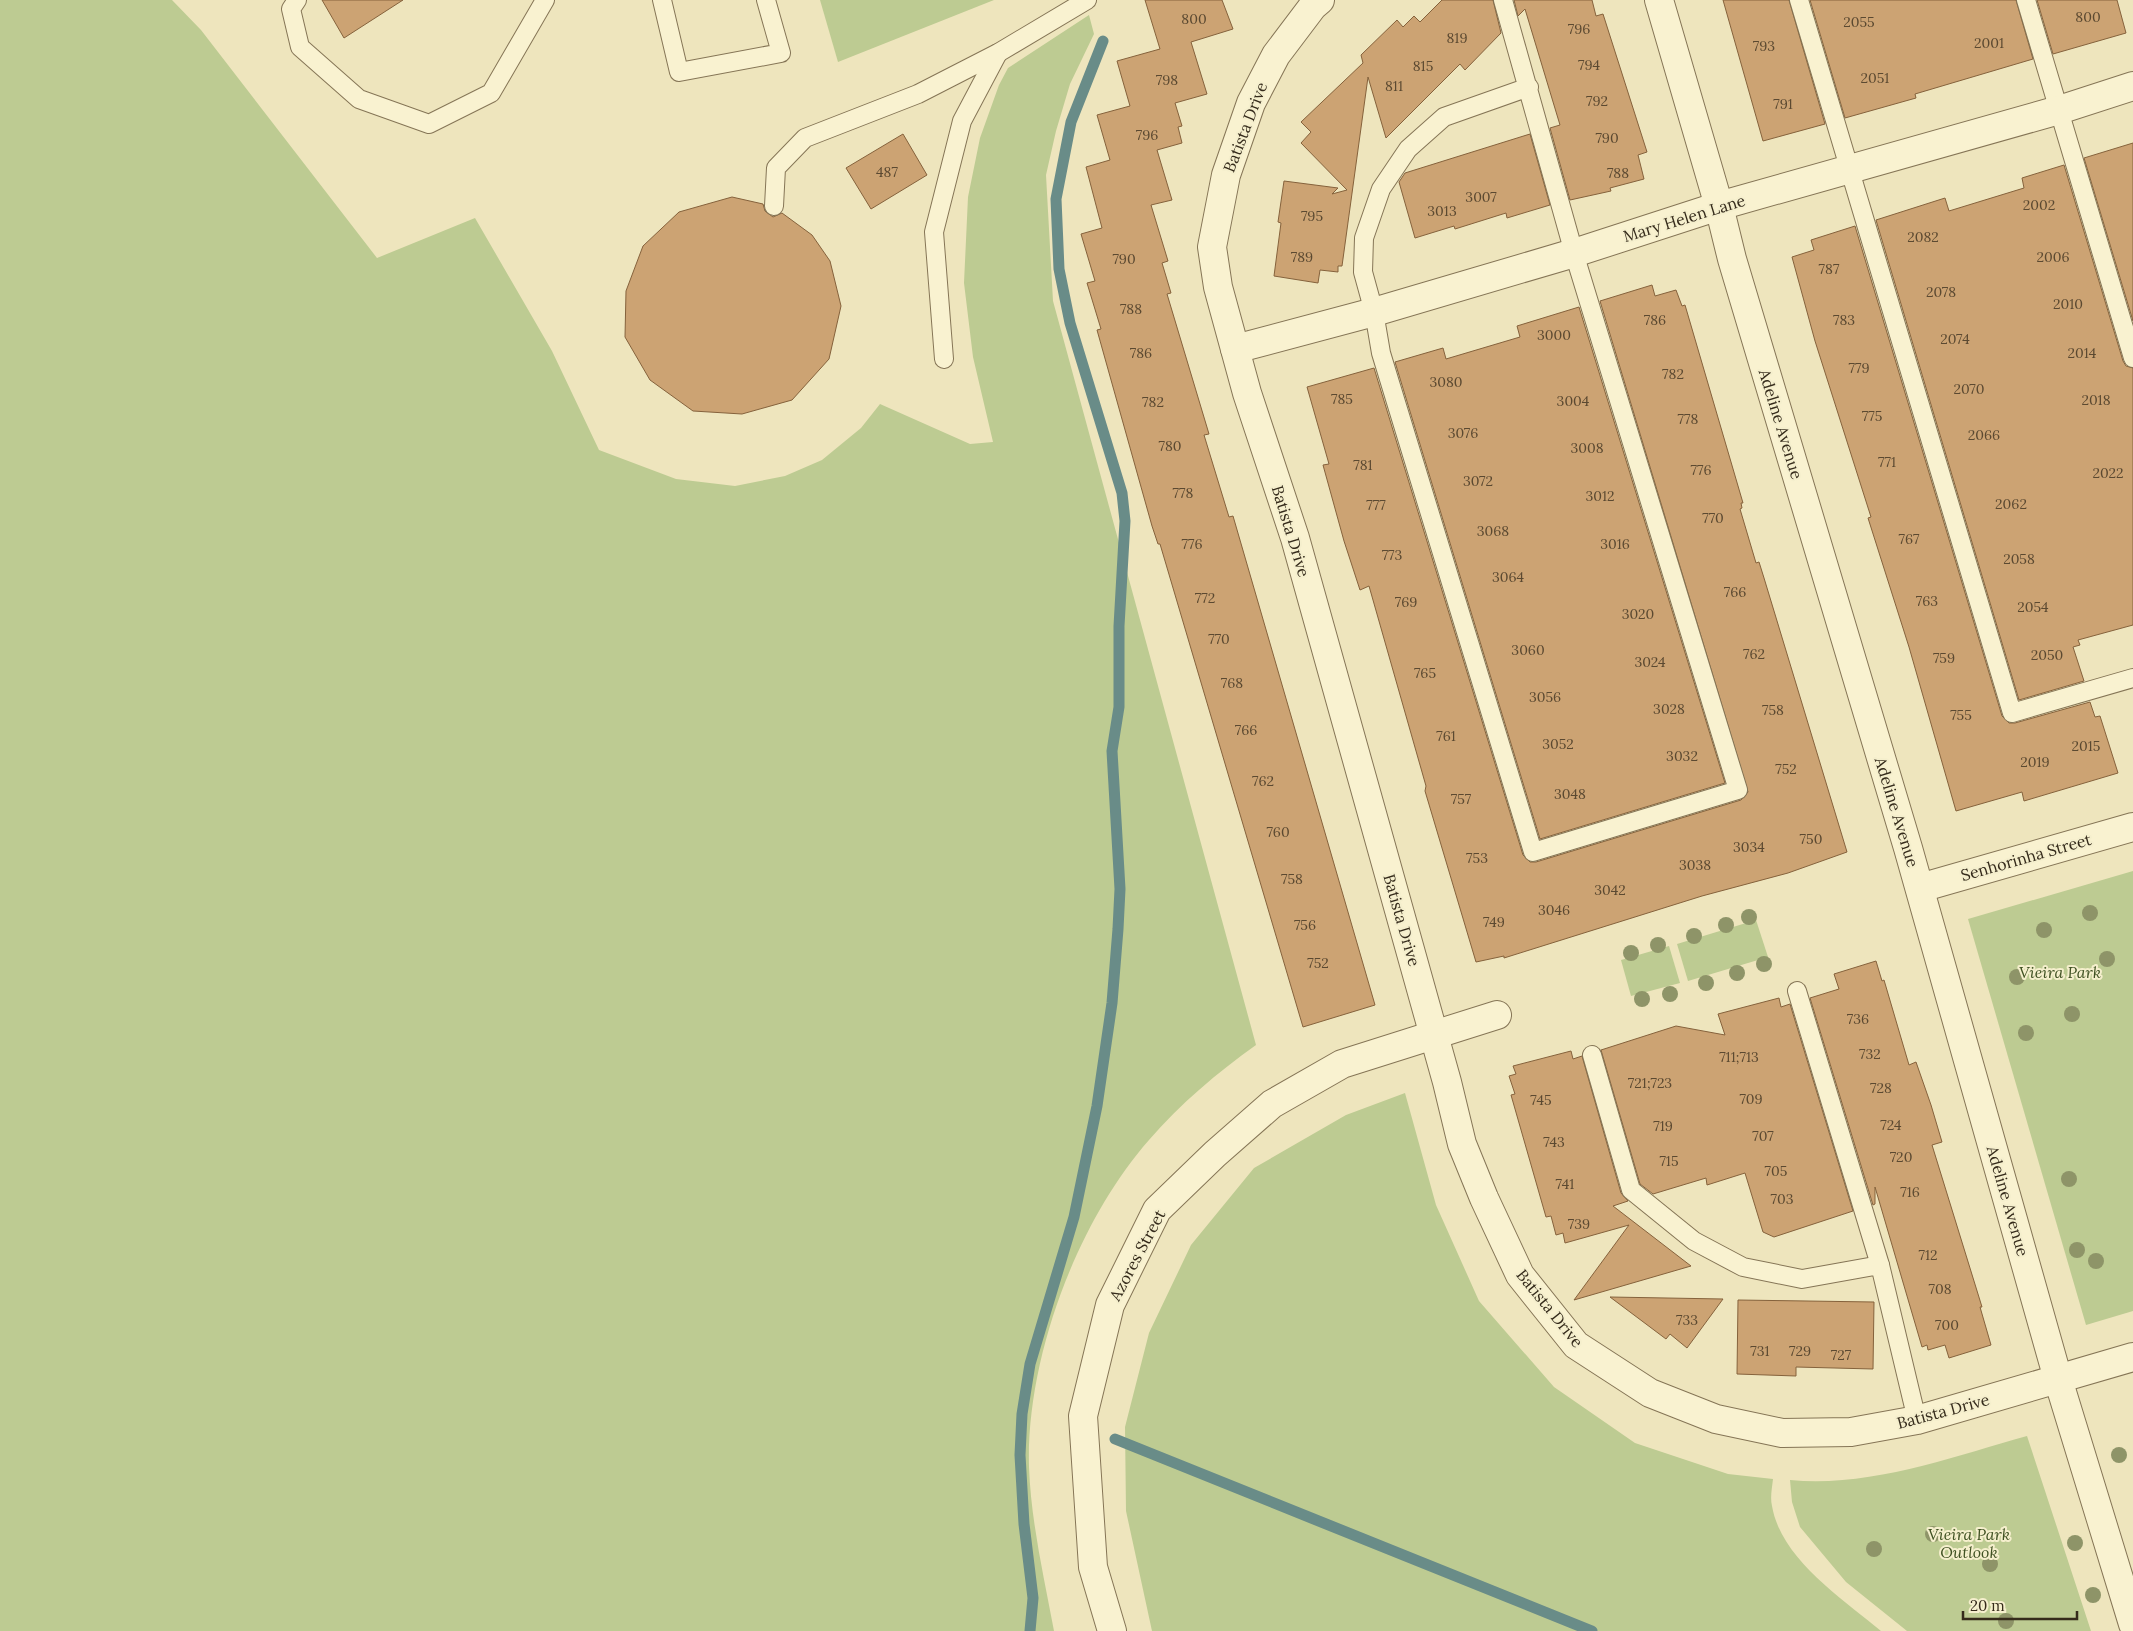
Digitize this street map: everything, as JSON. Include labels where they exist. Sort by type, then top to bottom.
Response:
[{"type":"street","name":"Batista Drive","points":[[1320,0],[1313,6],[1276,56],[1251,103],[1226,175],[1212,247],[1218,287],[1247,392],[1295,538],[1462,1144],[1484,1198],[1520,1275],[1576,1345],[1650,1393],[1716,1419],[1782,1433],[1851,1432],[1917,1420],[2133,1357]]},
{"type":"street","name":"Adeline Avenue","points":[[1659,0],[1719,206],[1732,259],[1920,888],[2058,1380],[2133,1624]]},
{"type":"street","name":"Mary Helen Lane","points":[[1235,349],[1374,312],[1574,253],[1719,206],[2059,110],[2133,86]]},
{"type":"street","name":"Senhorinha Street","points":[[1920,888],[2133,827]]},
{"type":"street","name":"Azores Street","points":[[1112,1631],[1093,1567],[1083,1416],[1110,1305],[1158,1210],[1215,1154],[1272,1104],[1342,1064],[1497,1015]]},
{"type":"lane","points":[[297,0],[291,9],[300,47],[359,99],[429,124],[490,93],[545,0]]},
{"type":"lane","points":[[662,0],[679,72],[781,53],[766,0]]},
{"type":"lane","points":[[774,206],[776,168],[805,138],[918,94],[998,53],[1087,0]]},
{"type":"lane","points":[[1503,0],[1529,87],[1574,253],[1738,790],[1533,852],[1381,353],[1374,312],[1363,272],[1364,238],[1381,189],[1408,149],[1444,116],[1529,87]]},
{"type":"lane","points":[[1800,0],[2012,713],[2133,678]]},
{"type":"lane","points":[[2026,0],[2133,358]]},
{"type":"lane","points":[[944,359],[934,232],[962,121],[998,53]]},
{"type":"lane","points":[[1797,991],[1880,1265],[1917,1420]]},
{"type":"lane","points":[[1592,1056],[1631,1190],[1694,1241],[1743,1267],[1802,1279],[1880,1265]]},
{"type":"green space","points":[[0,0],[172,0],[201,30],[377,258],[475,218],[552,351],[599,450],[676,479],[735,486],[785,476],[822,460],[861,428],[880,404],[970,444],[993,442],[973,357],[964,283],[968,197],[980,138],[999,85],[1008,68],[1089,15],[1094,34],[1070,84],[1056,131],[1046,175],[1053,301],[1256,1045],[1227,1066],[1174,1113],[1149,1140],[1123,1173],[1099,1210],[1061,1293],[1036,1381],[1030,1425],[1029,1467],[1035,1529],[1054,1631],[0,1631]]},
{"type":"green space","points":[[820,0],[994,0],[838,62]]},
{"type":"green space","name":"Vieira Park","points":[[2133,871],[2133,1311],[2086,1325],[1968,919]]},
{"type":"green space","points":[[1756,920],[1768,957],[1688,981],[1677,944]]},
{"type":"green space","points":[[1669,946],[1680,983],[1631,996],[1621,960]]},
{"type":"green space","points":[[1405,1093],[1436,1205],[1479,1301],[1554,1387],[1635,1443],[1728,1474],[1773,1479],[1772,1506],[1778,1525],[1787,1543],[1800,1560],[1832,1591],[1881,1631],[1152,1631],[1126,1511],[1125,1427],[1149,1333],[1191,1245],[1254,1168],[1346,1115]]},
{"type":"green space","name":"Vieira Park Outlook","points":[[2027,1436],[2091,1631],[1907,1631],[1846,1582],[1800,1527],[1792,1502],[1790,1480],[1820,1481],[1879,1475],[1910,1469]]},
{"type":"building","points":[[322,0],[403,0],[344,38]]},
{"type":"building","points":[[1145,0],[1222,0],[1233,29],[1191,42],[1207,94],[1175,103],[1182,126],[1178,127],[1182,143],[1157,150],[1172,200],[1151,205],[1168,261],[1162,263],[1171,293],[1167,294],[1209,434],[1204,435],[1229,517],[1233,516],[1375,1005],[1303,1027],[1160,544],[1158,544],[1152,526],[1097,330],[1101,329],[1087,283],[1095,281],[1081,234],[1102,228],[1086,167],[1110,160],[1097,115],[1130,106],[1117,61],[1160,49]]},
{"type":"building","points":[[1442,0],[1493,0],[1501,33],[1465,70],[1460,64],[1386,138],[1368,77],[1342,266],[1338,266],[1338,272],[1320,270],[1318,283],[1274,276],[1281,223],[1278,222],[1284,181],[1338,188],[1332,194],[1347,190],[1301,143],[1311,132],[1301,122],[1363,63],[1361,55],[1397,20],[1403,27],[1414,16],[1420,22]]},
{"type":"building","points":[[1514,0],[1592,0],[1596,16],[1603,14],[1647,152],[1638,155],[1644,179],[1610,188],[1611,191],[1570,200],[1550,128],[1560,125],[1525,9],[1518,16]]},
{"type":"building","points":[[1723,0],[1789,0],[1825,124],[1763,141]]},
{"type":"building","points":[[1810,0],[2016,0],[2033,59],[1915,94],[1916,98],[1845,118]]},
{"type":"building","points":[[2037,0],[2117,0],[2126,33],[2053,54]]},
{"type":"building","points":[[903,134],[927,175],[871,209],[846,168]]},
{"type":"building","points":[[1530,134],[1550,205],[1507,218],[1506,213],[1455,229],[1454,226],[1415,238],[1399,182],[1405,173]]},
{"type":"building","points":[[2133,143],[2133,321],[2084,158]]},
{"type":"building","points":[[2064,165],[2123,361],[2126,366],[2133,368],[2133,625],[2078,640],[2080,645],[2073,647],[2084,681],[2019,700],[1876,220],[1945,198],[1949,211],[2024,188],[2022,178]]},
{"type":"building","points":[[732,197],[763,204],[765,211],[773,217],[782,213],[812,235],[830,261],[841,306],[829,359],[792,400],[742,414],[693,411],[650,380],[625,337],[626,291],[643,246],[679,212]]},
{"type":"building","points":[[1855,226],[2002,716],[2009,723],[2015,723],[2090,702],[2095,717],[2100,716],[2118,773],[2024,801],[2022,792],[1956,811],[1909,647],[1868,518],[1871,517],[1815,341],[1792,257],[1814,250],[1811,240]]},
{"type":"building","points":[[1652,285],[1655,296],[1676,290],[1682,306],[1685,305],[1743,503],[1741,503],[1742,508],[1740,509],[1756,563],[1759,562],[1764,578],[1847,852],[1788,873],[1702,896],[1504,958],[1504,956],[1476,962],[1425,791],[1426,786],[1369,586],[1360,590],[1344,541],[1323,465],[1329,464],[1307,387],[1374,368],[1523,855],[1530,862],[1536,862],[1741,800],[1748,792],[1600,301]]},
{"type":"building","points":[[1579,307],[1725,783],[1540,839],[1395,362],[1443,348],[1446,359],[1520,337],[1517,326]]},
{"type":"building","points":[[1876,961],[1882,981],[1884,980],[1909,1065],[1916,1062],[1931,1105],[1942,1142],[1932,1145],[1982,1307],[1980,1307],[1991,1345],[1949,1358],[1945,1345],[1928,1350],[1927,1345],[1922,1347],[1875,1187],[1875,1204],[1873,1205],[1810,998],[1839,989],[1834,974]]},
{"type":"building","points":[[1779,998],[1781,1007],[1790,1004],[1853,1211],[1774,1237],[1763,1232],[1745,1173],[1707,1185],[1706,1178],[1653,1194],[1640,1184],[1601,1050],[1676,1026],[1725,1035],[1718,1014]]},
{"type":"building","points":[[1571,1051],[1573,1059],[1582,1056],[1621,1193],[1628,1201],[1613,1206],[1691,1266],[1574,1300],[1629,1225],[1565,1243],[1563,1233],[1556,1235],[1551,1216],[1546,1217],[1511,1095],[1515,1094],[1509,1076],[1516,1074],[1513,1066]]},
{"type":"building","points":[[1610,1297],[1723,1299],[1687,1348],[1670,1334],[1666,1339]]},
{"type":"building","points":[[1738,1300],[1874,1302],[1873,1369],[1796,1367],[1796,1376],[1737,1374]]},
{"type":"waterway","points":[[1030,1631],[1033,1598],[1024,1524],[1020,1455],[1022,1414],[1030,1364],[1074,1217],[1097,1106],[1112,1003],[1120,889],[1112,751],[1119,707],[1119,626],[1125,521],[1122,493],[1070,323],[1059,269],[1056,199],[1071,122],[1103,41]]},
{"type":"waterway","points":[[1115,1439],[1592,1631]]}]
